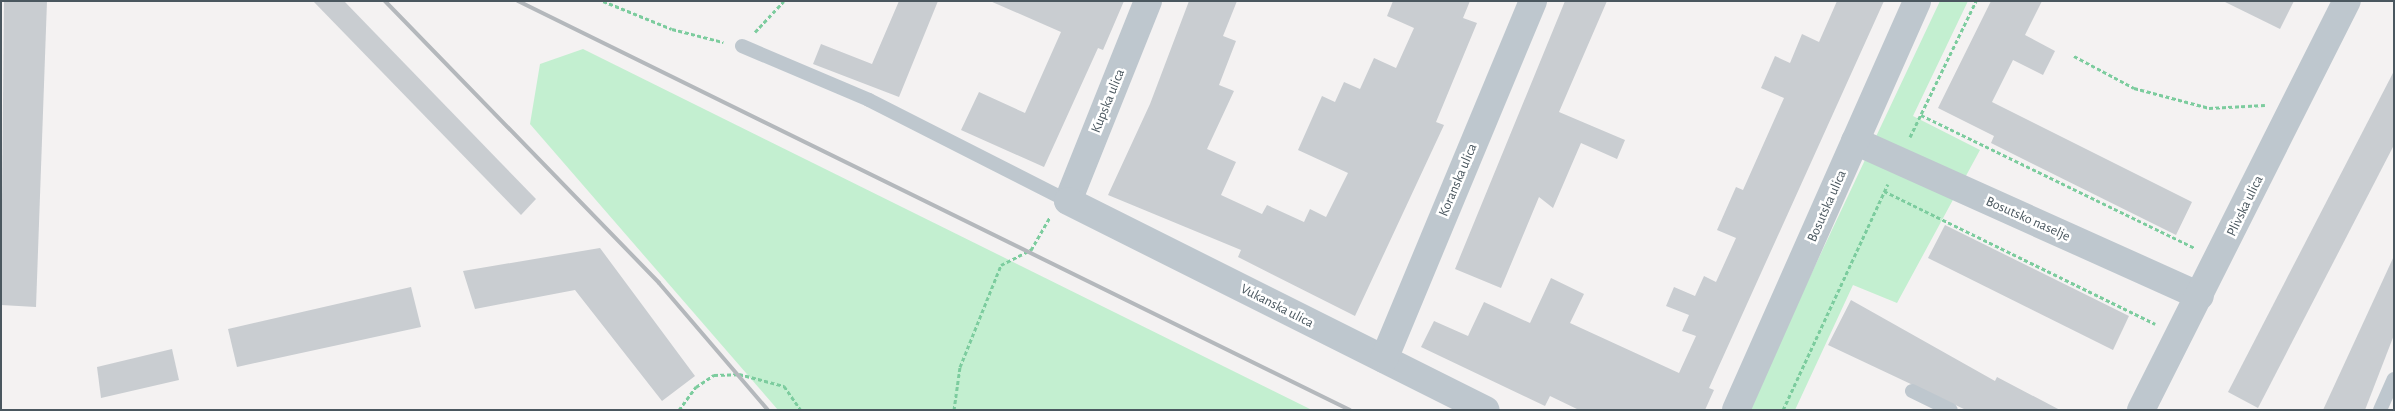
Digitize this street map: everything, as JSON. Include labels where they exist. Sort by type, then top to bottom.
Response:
[{"type":"street","name":"Kupska ulica","points":[[1068,201],[1148,1]]},
{"type":"street","name":"Koranska ulica","points":[[1384,359],[1533,1]]},
{"type":"street","name":"Bosutska ulica","points":[[1736,410],[1917,1]]},
{"type":"street","name":"Plivska ulica","points":[[2141,410],[2347,1]]},
{"type":"street","name":"Bosutsko naselje","points":[[1855,141],[2200,296]]},
{"type":"street","name":"Vukanska ulica","points":[[1068,201],[1486,410]]},
{"type":"lane","points":[[742,46],[869,100],[1068,201]]},
{"type":"lane","points":[[2380,410],[2394,379]]},
{"type":"lane","points":[[1912,391],[1951,410]]},
{"type":"path","points":[[603,1],[672,29],[742,46],[784,1]]},
{"type":"path","points":[[1783,410],[1884,191],[1976,1]]},
{"type":"path","points":[[2074,56],[2134,88],[2209,108],[2295,104]]},
{"type":"path","points":[[1921,116],[2218,260]]},
{"type":"path","points":[[1884,191],[2179,336]]},
{"type":"path","points":[[954,410],[960,367],[1001,265],[1031,250],[1046,221],[1068,201]]},
{"type":"path","points":[[679,410],[696,387],[714,375],[738,374],[784,386],[801,410]]},
{"type":"green space","points":[[1940,1],[1968,1],[1913,116],[1980,150],[1897,303],[1853,285],[1795,410],[1747,410]]},
{"type":"green space","points":[[583,49],[1312,410],[778,410],[530,124],[540,64]]},
{"type":"building","points":[[4,1],[47,1],[36,307],[1,305]]},
{"type":"building","points":[[313,1],[344,1],[536,199],[521,215]]},
{"type":"building","points":[[899,1],[938,1],[899,97],[813,64],[821,44],[872,64]]},
{"type":"building","points":[[990,1],[1124,1],[1103,50],[1098,48],[1044,167],[961,130],[979,92],[1025,113],[1061,32]]},
{"type":"building","points":[[1189,1],[1237,1],[1223,36],[1236,41],[1219,85],[1234,91],[1207,149],[1236,162],[1221,195],[1262,214],[1267,205],[1304,222],[1310,209],[1326,217],[1348,173],[1298,150],[1322,96],[1335,102],[1344,82],[1360,89],[1374,58],[1396,68],[1414,28],[1387,16],[1393,1],[1470,1],[1463,18],[1477,23],[1436,122],[1444,125],[1355,316],[1238,257],[1241,250],[1108,195],[1150,104]]},
{"type":"building","points":[[1565,1],[1607,1],[1559,112],[1625,140],[1617,159],[1581,143],[1553,208],[1539,197],[1501,288],[1455,269]]},
{"type":"building","points":[[1837,1],[1884,1],[1709,388],[1714,390],[1705,410],[1579,410],[1550,396],[1545,406],[1421,347],[1434,321],[1468,336],[1484,302],[1530,323],[1551,278],[1584,294],[1570,323],[1679,373],[1696,336],[1682,331],[1689,315],[1666,306],[1674,287],[1695,296],[1704,276],[1716,282],[1736,238],[1717,230],[1736,187],[1743,190],[1784,98],[1761,88],[1775,56],[1790,63],[1802,34],[1819,42]]},
{"type":"building","points":[[1991,1],[2042,1],[2025,35],[2055,51],[2043,75],[2013,60],[1992,102],[2192,202],[2176,235],[1991,143],[1994,136],[1938,108]]},
{"type":"building","points":[[2223,1],[2294,1],[2280,29]]},
{"type":"building","points":[[2394,71],[2394,145],[2258,408],[2228,392]]},
{"type":"building","points":[[1945,225],[2129,316],[2113,350],[1928,258]]},
{"type":"building","points":[[600,248],[695,376],[662,401],[575,290],[475,309],[463,271]]},
{"type":"building","points":[[2394,256],[2394,335],[2365,410],[2323,410]]},
{"type":"building","points":[[411,287],[421,327],[237,367],[228,329]]},
{"type":"building","points":[[1851,300],[1995,381],[1997,377],[2060,410],[1966,410],[1828,345]]},
{"type":"building","points":[[172,349],[179,380],[101,398],[97,367]]},
{"type":"railway","points":[[385,1],[659,283],[768,410]]},
{"type":"railway","points":[[518,1],[1350,410]]}]
